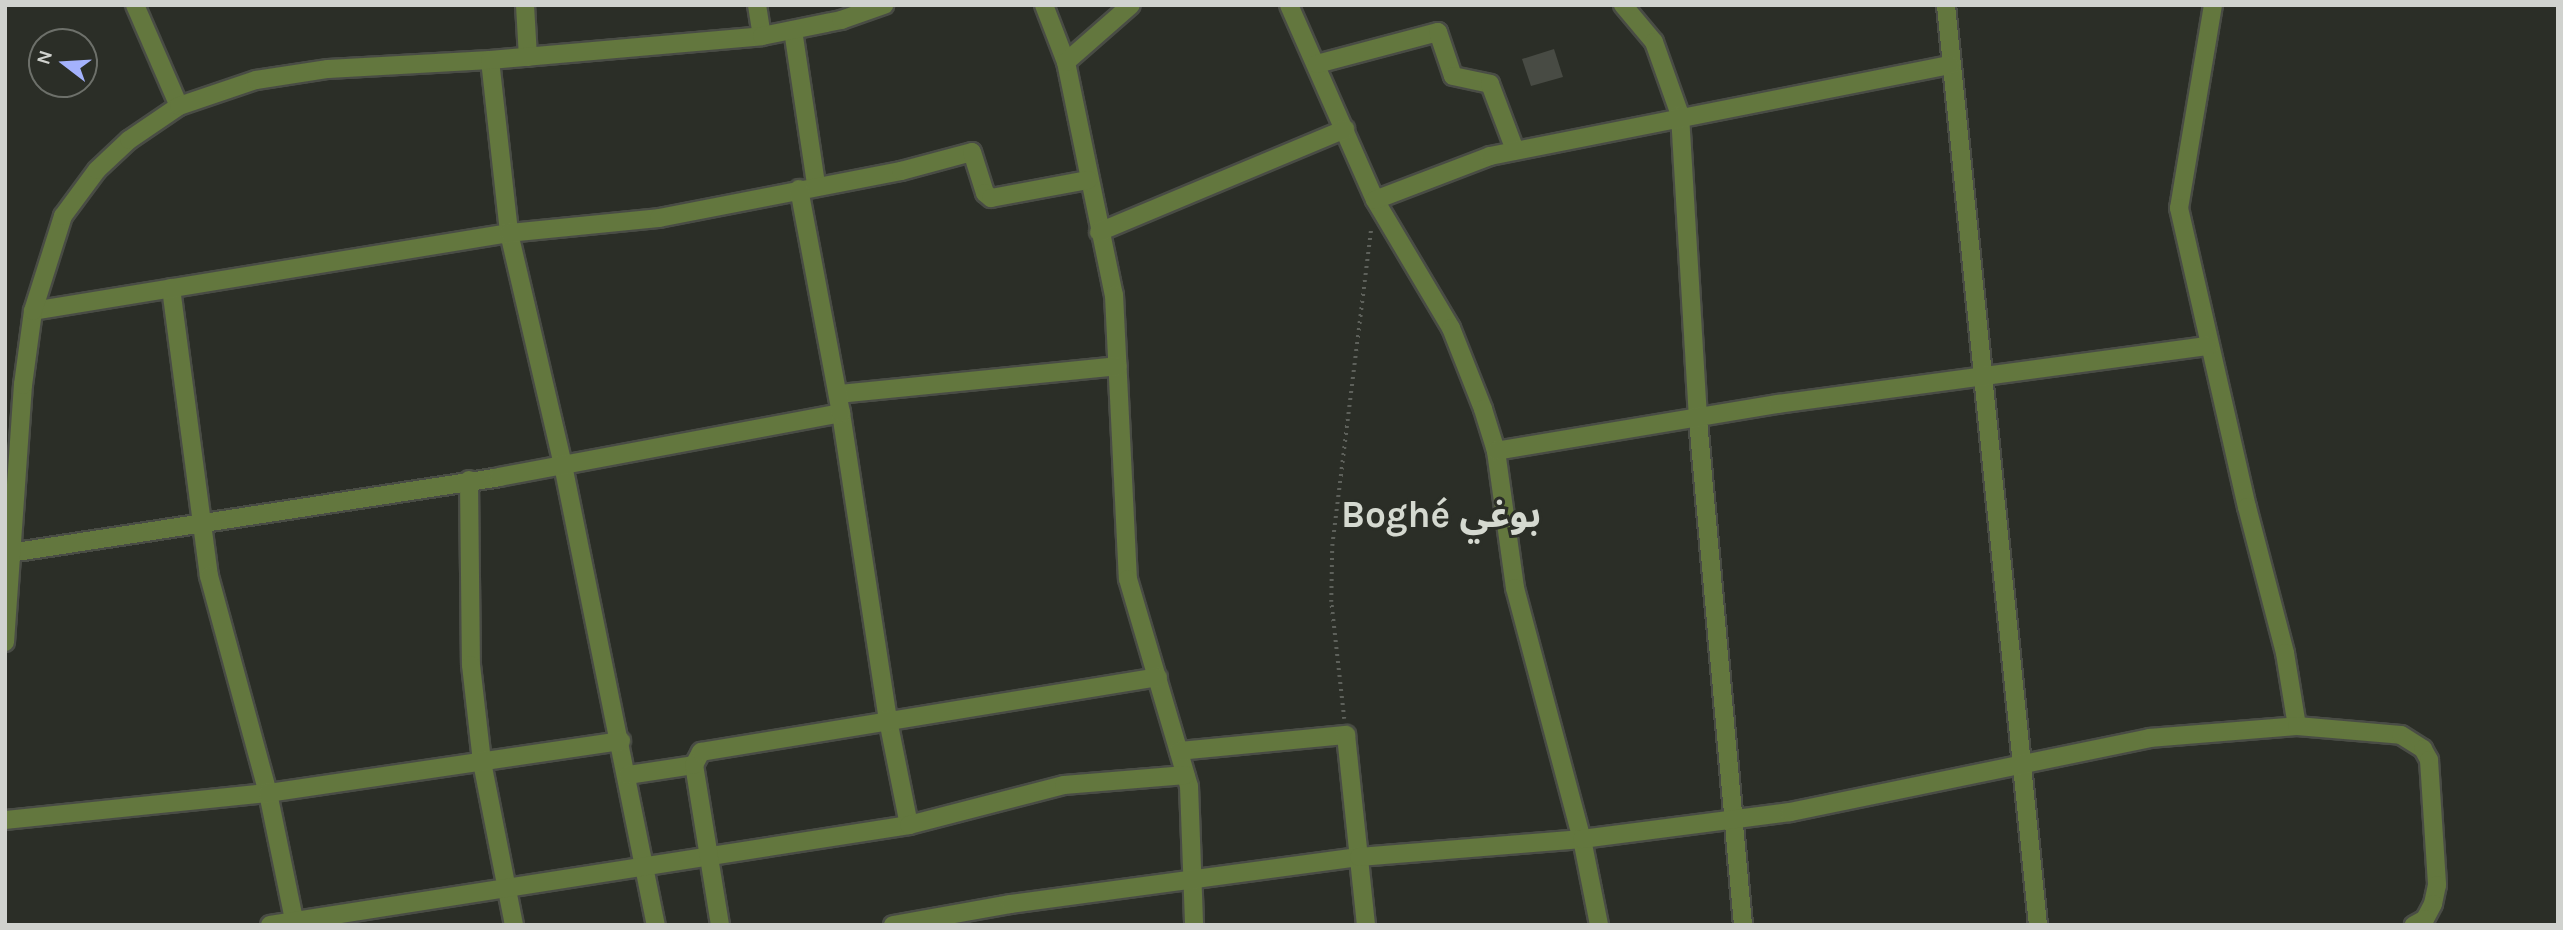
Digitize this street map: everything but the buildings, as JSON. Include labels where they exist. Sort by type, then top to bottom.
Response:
[{"type":"street","points":[[135,5],[179,106]]},
{"type":"street","points":[[525,5],[528,57]]},
{"type":"street","points":[[757,5],[762,36]]},
{"type":"street","points":[[5,642],[10,553],[33,311],[64,216],[97,170],[130,140],[179,106],[256,80],[328,69],[489,60],[762,36],[884,5]]},
{"type":"street","points":[[1044,5],[1066,62],[1118,320],[1128,579],[1134,611],[1158,677],[1186,775],[1194,881],[1194,925]]},
{"type":"street","points":[[1066,62],[1131,5]]},
{"type":"street","points":[[1289,5],[1375,200],[1451,328],[1496,451],[1515,588],[1582,839],[1599,925]]},
{"type":"street","points":[[1623,5],[1635,13],[1654,42],[1680,115],[1698,420],[1731,818],[1743,925]]},
{"type":"street","points":[[1945,5],[1986,379],[2038,925]]},
{"type":"street","points":[[2213,5],[2179,208],[2209,346],[2285,653],[2297,726]]},
{"type":"street","points":[[793,30],[807,186],[888,720],[909,825]]},
{"type":"street","points":[[1317,64],[1437,32],[1453,76],[1490,84],[1515,150]]},
{"type":"street","points":[[489,60],[509,233],[563,465],[628,775],[656,925]]},
{"type":"street","points":[[1375,200],[1515,150],[1680,115],[1950,65]]},
{"type":"street","points":[[1099,232],[1345,129]]},
{"type":"street","points":[[33,311],[509,233],[659,218],[807,186],[901,172],[972,152],[985,193],[991,198],[1088,180]]},
{"type":"street","points":[[171,288],[201,522],[219,616],[268,793],[295,924]]},
{"type":"street","points":[[1496,451],[1698,420],[1778,404],[1986,379],[2209,346]]},
{"type":"street","points":[[839,394],[1118,366]]},
{"type":"street","points":[[10,553],[563,465],[841,414]]},
{"type":"street","points":[[469,480],[469,638],[482,762],[503,885],[514,925]]},
{"type":"street","points":[[720,925],[694,765],[701,751],[1158,677]]},
{"type":"street","points":[[893,925],[1359,857],[1582,839],[1731,818],[1908,790],[2022,761],[2149,738],[2297,726],[2401,735],[2423,749],[2429,760],[2437,885],[2433,904],[2425,919],[2414,925]]},
{"type":"street","points":[[1179,751],[1346,735],[1366,925]]},
{"type":"street","points":[[5,820],[268,793],[621,741]]},
{"type":"street","points":[[628,775],[694,765]]},
{"type":"street","points":[[270,925],[295,924],[503,885],[909,825],[1064,785],[1186,775]]},
{"type":"path","points":[[1346,735],[1331,602],[1332,546],[1375,200]]},
{"type":"district","name":"Boghé بوغي","points":[[1441,515]]}]
